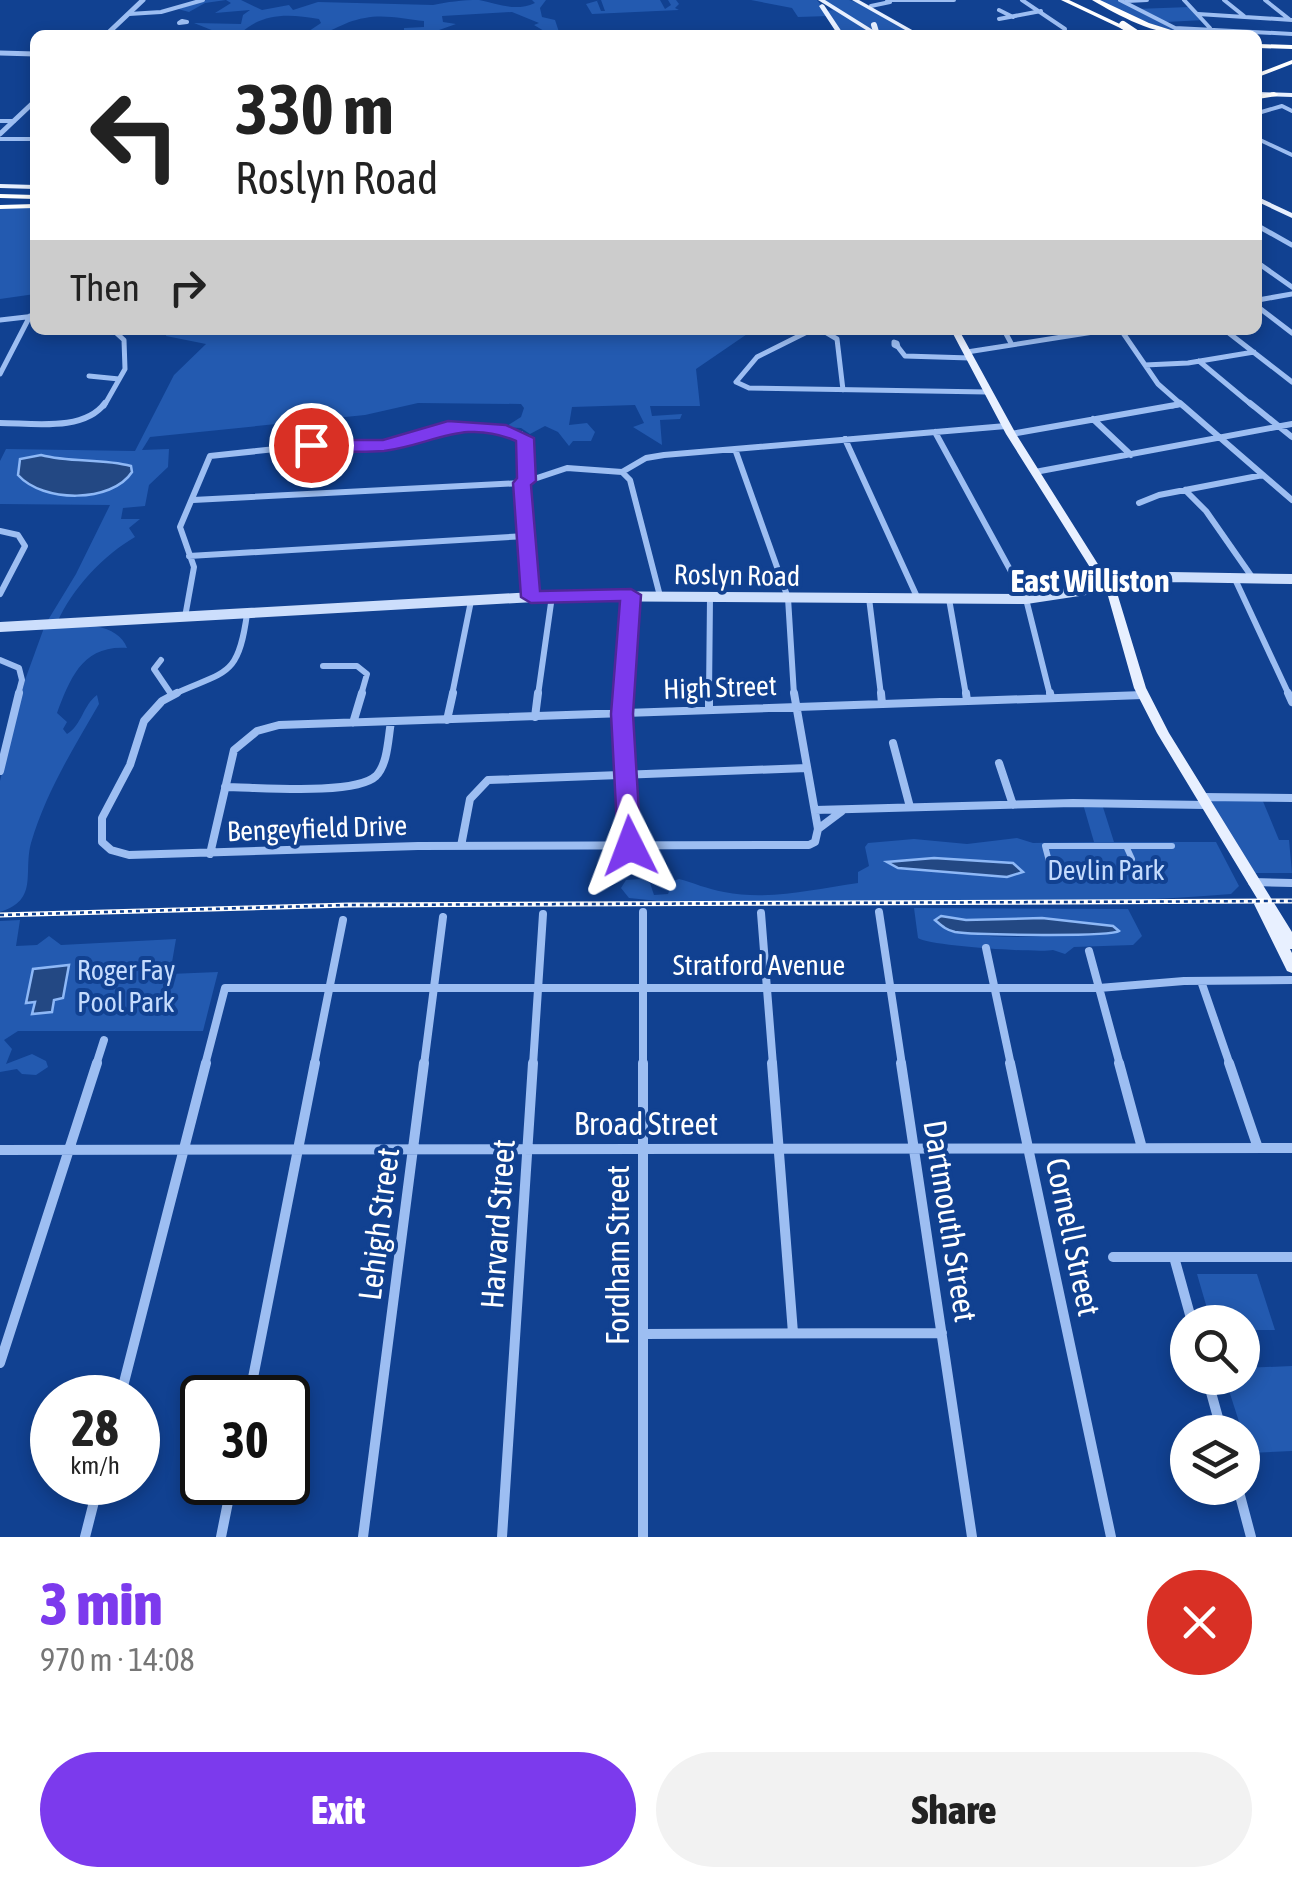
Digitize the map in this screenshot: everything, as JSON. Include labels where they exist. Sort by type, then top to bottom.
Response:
[{"type":"highway","points":[[1091,0],[1144,30]]},
{"type":"highway","points":[[1091,0],[1167,30]]},
{"type":"highway","points":[[1069,1],[1132,30]]},
{"type":"highway","points":[[1069,1],[1114,30]]},
{"type":"highway","points":[[1069,1],[1130,30]]},
{"type":"highway","points":[[1262,49],[1292,50]]},
{"type":"highway","points":[[1262,73],[1292,62]]},
{"type":"highway","points":[[1262,96],[1274,94]]},
{"type":"highway","points":[[0,202],[30,202]]},
{"type":"main road","points":[[819,0],[838,30]]},
{"type":"main road","points":[[819,0],[869,30]]},
{"type":"main road","points":[[852,0],[875,30]]},
{"type":"main road","points":[[852,0],[909,30]]},
{"type":"main road","points":[[1274,94],[1292,95]]},
{"type":"main road","points":[[0,186],[30,187]]},
{"type":"main road","points":[[1262,201],[1292,216]]},
{"type":"main road","points":[[958,335],[1009,430],[1108,587],[1143,694],[1289,949],[1292,968]]},
{"type":"main road","name":"Roslyn Road","points":[[0,627],[552,596],[1026,598],[1172,576],[1292,579]]},
{"type":"street","points":[[111,30],[143,0]]},
{"type":"street","points":[[129,14],[174,10],[203,0]]},
{"type":"street","points":[[871,6],[889,1],[954,0]]},
{"type":"street","points":[[1022,0],[1064,26],[1064,30]]},
{"type":"street","points":[[1122,1],[1147,0]]},
{"type":"street","points":[[1184,0],[1210,28]]},
{"type":"street","points":[[1224,0],[1244,17]]},
{"type":"street","points":[[1265,0],[1291,20]]},
{"type":"street","points":[[1122,1],[1176,28],[1227,30]]},
{"type":"street","points":[[174,10],[184,21]]},
{"type":"street","points":[[999,10],[1012,17]]},
{"type":"street","points":[[999,19],[1041,11]]},
{"type":"street","points":[[1198,14],[1291,20]]},
{"type":"street","points":[[1262,34],[1292,34]]},
{"type":"street","points":[[0,53],[30,54]]},
{"type":"street","points":[[0,137],[30,106]]},
{"type":"street","points":[[1262,113],[1282,106],[1292,111]]},
{"type":"street","points":[[0,120],[14,121]]},
{"type":"street","points":[[0,137],[30,139]]},
{"type":"street","points":[[1262,141],[1292,154]]},
{"type":"street","points":[[1262,226],[1292,245]]},
{"type":"street","points":[[1262,266],[1292,290]]},
{"type":"street","points":[[1262,299],[1292,290]]},
{"type":"street","points":[[1262,312],[1292,333]]},
{"type":"street","points":[[0,320],[30,316]]},
{"type":"street","points":[[0,374],[30,320]]},
{"type":"street","points":[[0,423],[82,420],[102,409],[120,379],[127,349],[118,335]]},
{"type":"street","points":[[799,335],[782,342],[736,380],[749,388],[987,392]]},
{"type":"street","points":[[830,335],[837,339],[843,390]]},
{"type":"street","points":[[891,335],[906,356],[968,355],[1077,335]]},
{"type":"street","points":[[1006,335],[1012,346]]},
{"type":"street","points":[[1124,335],[1158,384],[1292,500]]},
{"type":"street","points":[[1232,335],[1292,382]]},
{"type":"street","points":[[1145,365],[1199,362],[1254,352]]},
{"type":"street","points":[[1199,362],[1292,437]]},
{"type":"street","points":[[90,376],[120,379]]},
{"type":"street","points":[[193,500],[524,482],[567,468],[622,472],[651,457],[935,432],[1009,430],[1181,404]]},
{"type":"street","points":[[1093,419],[1130,455]]},
{"type":"street","points":[[1035,472],[1292,424]]},
{"type":"street","points":[[185,618],[194,570],[180,528],[193,500],[202,463],[219,453],[333,443],[384,446],[448,426],[521,434],[526,444],[524,482],[531,597]]},
{"type":"street","points":[[935,432],[1026,598],[1050,698]]},
{"type":"street","points":[[845,439],[918,598]]},
{"type":"street","points":[[735,449],[788,598],[795,707],[818,829]]},
{"type":"street","points":[[622,472],[630,480],[660,596]]},
{"type":"street","points":[[1139,503],[1263,475]]},
{"type":"street","points":[[1185,490],[1216,524],[1252,578]]},
{"type":"street","points":[[0,531],[18,536],[25,546],[1,591]]},
{"type":"street","points":[[190,556],[526,536]]},
{"type":"street","points":[[1234,577],[1292,702]]},
{"type":"street","points":[[630,846],[622,714],[631,595]]},
{"type":"street","points":[[535,717],[552,596]]},
{"type":"street","points":[[709,710],[710,598]]},
{"type":"street","points":[[869,598],[882,704]]},
{"type":"street","points":[[948,599],[967,701]]},
{"type":"street","points":[[448,720],[472,601]]},
{"type":"street","name":"Bengeyfield Drive","points":[[247,614],[241,651],[233,664],[170,694],[146,716],[130,767],[99,832],[104,845],[121,854],[461,846],[809,845],[815,842],[818,829],[845,809]]},
{"type":"street","points":[[0,660],[18,668],[22,680],[0,771]]},
{"type":"street","points":[[161,660],[154,669],[170,694]]},
{"type":"street","points":[[323,666],[352,665],[367,674],[352,723]]},
{"type":"street","name":"High Street","points":[[210,854],[234,750],[256,730],[280,724],[1143,694]]},
{"type":"street","points":[[225,786],[346,785],[370,781],[379,771],[391,722]]},
{"type":"street","points":[[893,743],[910,807]]},
{"type":"street","points":[[999,763],[1013,805]]},
{"type":"street","points":[[461,846],[470,794],[481,782],[807,768]]},
{"type":"street","points":[[815,810],[1292,798]]},
{"type":"street","points":[[1050,865],[1045,846],[1172,846]]},
{"type":"street","points":[[1126,846],[1132,859]]},
{"type":"street","points":[[1254,885],[1292,882]]},
{"type":"street","name":"Fordham Street","points":[[644,912],[644,1537]]},
{"type":"street","points":[[761,912],[793,1334]]},
{"type":"street","name":"Dartmouth Street","points":[[879,912],[972,1537]]},
{"type":"street","name":"Harvard Street","points":[[502,1537],[543,914]]},
{"type":"street","name":"Lehigh Street","points":[[364,1537],[443,917]]},
{"type":"street","points":[[254,1375],[343,920]]},
{"type":"street","name":"Cornell Street","points":[[986,948],[1111,1537]]},
{"type":"street","points":[[1089,951],[1142,1148]]},
{"type":"street","name":"Stratford Avenue","points":[[184,1149],[225,988],[1099,988],[1292,980]]},
{"type":"street","points":[[1201,981],[1258,1148]]},
{"type":"street","points":[[0,1362],[104,1040]]},
{"type":"street","name":"Broad Street","points":[[0,1150],[1292,1148]]},
{"type":"street","points":[[126,1375],[184,1149]]},
{"type":"street","points":[[1113,1257],[1292,1257]]},
{"type":"street","points":[[1174,1257],[1187,1305]]},
{"type":"street","points":[[643,1334],[942,1333]]},
{"type":"street","points":[[84,1537],[92,1505]]},
{"type":"street","points":[[221,1537],[227,1505]]},
{"type":"street","points":[[1243,1505],[1251,1537]]},
{"type":"green space","points":[[206,0],[226,0],[205,3],[189,12],[178,9]]},
{"type":"green space","points":[[226,0],[241,0],[262,10],[289,5],[293,10],[318,2],[433,5],[479,0],[514,7],[546,0],[540,8],[542,17],[555,20],[558,30],[542,30],[534,25],[539,23],[512,12],[442,16],[443,22],[456,24],[439,30],[404,30],[424,27],[424,21],[387,17],[356,20],[330,30],[310,30],[321,23],[319,19],[297,16],[276,16],[245,30],[212,30],[194,23],[241,24],[243,15],[250,10],[215,13],[231,3]]},
{"type":"green space","points":[[600,0],[597,1],[601,11],[605,11],[601,0],[660,0],[665,9],[671,5],[668,0],[676,0],[679,4],[675,8],[679,10],[592,14],[586,4]]},
{"type":"green space","points":[[751,0],[817,0],[826,11],[833,10],[821,0],[849,0],[909,30],[838,30],[829,16],[798,17],[792,8]]},
{"type":"green space","points":[[1097,0],[1117,0],[1136,9],[1190,7],[1205,20],[1165,22],[1182,30]]},
{"type":"green space","points":[[0,208],[30,208],[30,295],[0,299]]},
{"type":"green space","points":[[746,335],[696,369],[700,406],[650,406],[652,416],[682,414],[680,419],[660,420],[662,445],[633,427],[644,423],[635,405],[572,407],[569,425],[587,423],[595,432],[591,441],[573,441],[569,446],[558,432],[545,426],[530,434],[521,428],[505,427],[521,417],[521,404],[418,403],[365,415],[150,437],[142,450],[169,449],[168,467],[149,485],[145,506],[123,508],[121,519],[140,519],[129,528],[135,537],[90,573],[57,623],[107,629],[127,648],[99,652],[89,658],[67,688],[57,713],[67,722],[63,729],[67,734],[97,695],[99,704],[44,806],[31,843],[25,893],[12,907],[0,912],[0,781],[25,680],[45,625],[110,505],[0,504],[0,461],[6,449],[135,451],[174,375],[206,344],[166,336]]},
{"type":"green space","points":[[1208,798],[1262,799],[1279,840],[1289,840],[1292,873],[1255,873]]},
{"type":"green space","name":"Devlin Park","points":[[1083,804],[1102,804],[1114,842],[1216,842],[1239,886],[1231,894],[1016,903],[658,901],[629,898],[621,888],[626,880],[640,879],[650,883],[654,895],[668,894],[673,881],[679,879],[741,894],[791,893],[858,883],[858,872],[869,866],[865,847],[868,843],[914,839],[967,844],[1017,838],[1033,843],[1094,842]]},
{"type":"green space","points":[[914,908],[1128,909],[1142,936],[1133,945],[1074,947],[1065,954],[1053,950],[962,946],[918,938]],"holes":[[[946,917],[1042,918],[1113,926],[1092,935],[1079,931],[1006,937],[966,933],[937,923]]]},
{"type":"green space","name":"Roger Fay Pool Park","points":[[20,920],[16,946],[37,945],[49,936],[61,945],[176,939],[170,974],[218,972],[203,1031],[18,1031],[4,1040],[12,1049],[6,1064],[32,1054],[46,1061],[48,1067],[36,1075],[22,1074],[17,1069],[0,1072],[0,921]]},
{"type":"green space","points":[[1197,1274],[1257,1274],[1275,1330],[1260,1330],[1260,1305],[1206,1305]]},
{"type":"green space","points":[[1292,1366],[1292,1451],[1260,1452],[1260,1415],[1237,1415],[1230,1395],[1260,1395],[1260,1367]]},
{"type":"shaded area","points":[[41,455],[131,466],[132,472],[122,482],[94,494],[60,495],[29,484],[18,475],[20,459]]},
{"type":"shaded area","points":[[934,858],[1013,863],[1023,872],[1007,877],[898,868],[887,862]]},
{"type":"shaded area","points":[[941,916],[966,920],[1042,918],[1113,926],[1119,931],[1069,935],[955,932],[935,920]]},
{"type":"shaded area","points":[[69,965],[63,998],[54,1000],[52,1012],[32,1014],[35,1002],[26,1003],[33,969]]},
{"type":"railway","points":[[0,915],[348,905],[1292,901]]},
{"type":"district","name":"East Williston","points":[[1090,581]]},
{"type":"route","points":[[311,445],[384,446],[448,426],[506,430],[525,438],[526,481],[522,483],[531,597],[631,595],[622,714],[630,846]]}]
